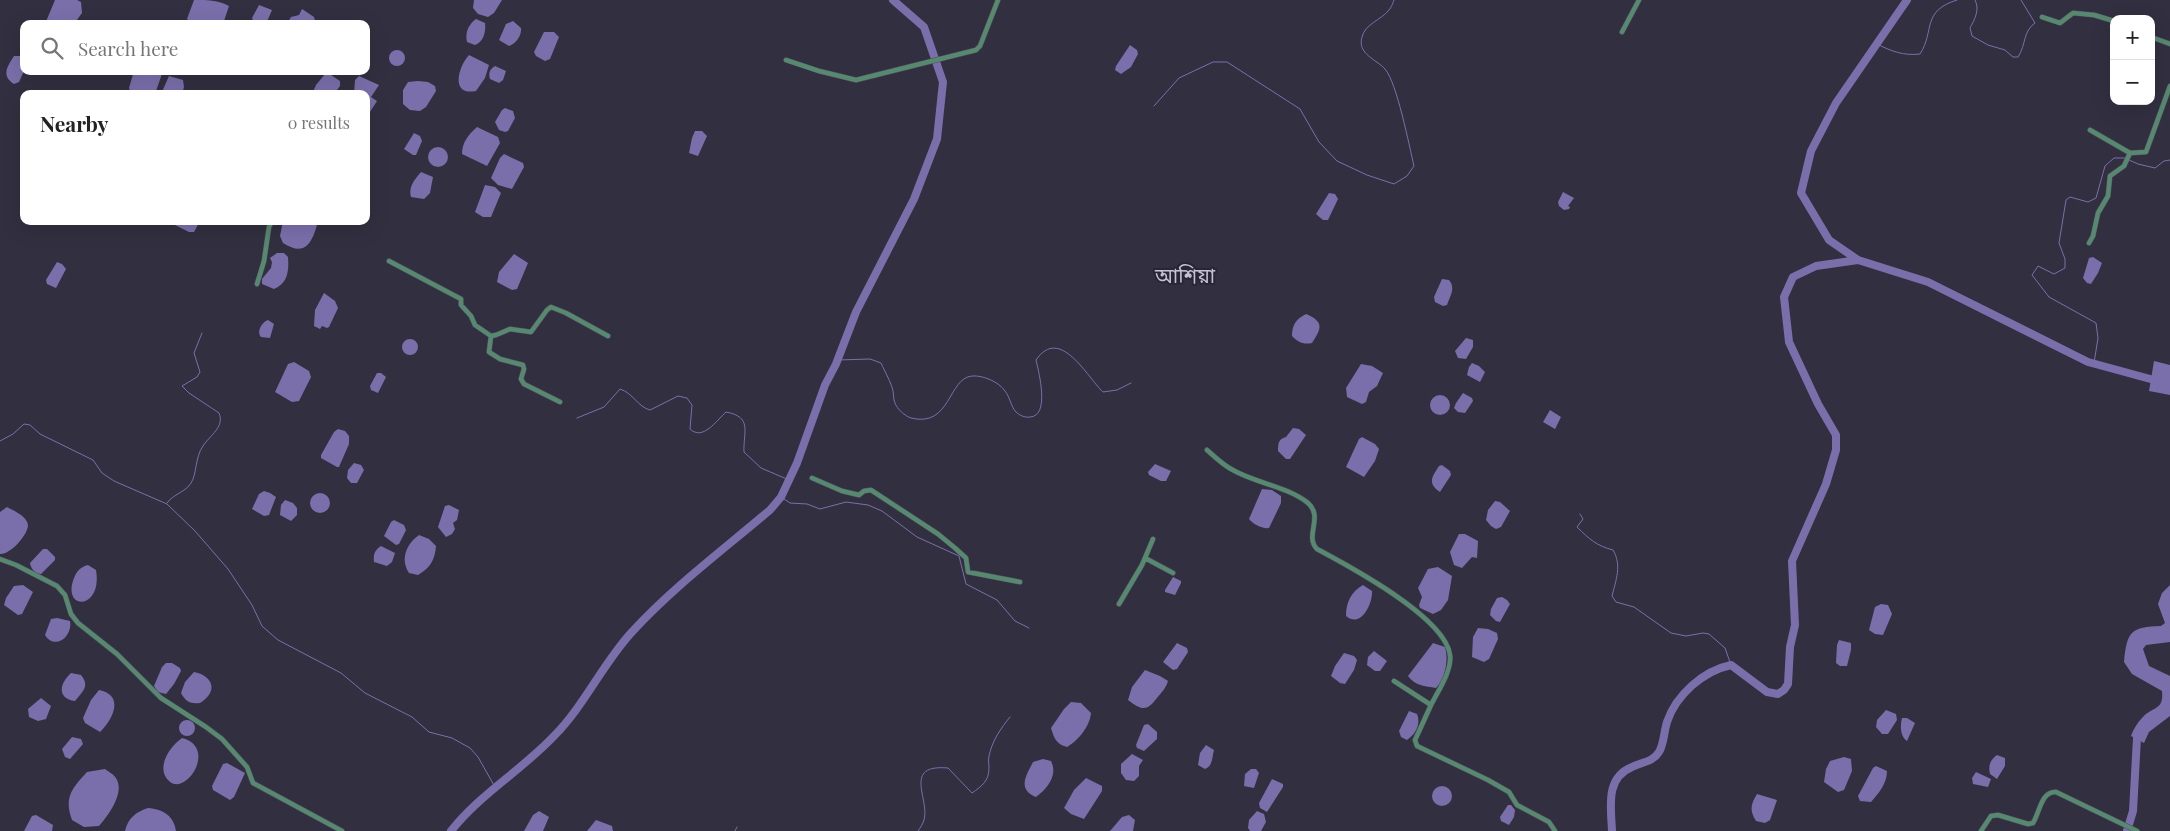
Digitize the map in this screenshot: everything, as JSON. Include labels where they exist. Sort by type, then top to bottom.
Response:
[{"type":"street","points":[[786,60],[819,71],[856,80],[976,50],[980,46],[998,0]]},
{"type":"street","points":[[1622,32],[1639,0]]},
{"type":"street","points":[[2042,17],[2060,23],[2073,13],[2094,15],[2110,20]]},
{"type":"street","points":[[2155,38],[2170,44]]},
{"type":"street","points":[[2090,130],[2130,153],[2146,152],[2170,86]]},
{"type":"street","points":[[2089,243],[2093,236],[2098,213],[2108,196],[2110,176],[2125,164],[2130,153]]},
{"type":"street","points":[[257,284],[264,261],[270,225]]},
{"type":"street","points":[[389,262],[461,299],[461,305],[471,316],[475,325],[491,336],[496,336],[510,329],[531,332],[547,310],[552,308],[566,313],[608,336]]},
{"type":"street","points":[[491,336],[489,352],[500,359],[523,365],[521,378],[524,384],[560,402]]},
{"type":"street","points":[[1207,450],[1230,468],[1289,493],[1309,504],[1316,517],[1311,538],[1312,544],[1317,549],[1397,595],[1430,622],[1447,646],[1450,655],[1448,667],[1417,732],[1415,740],[1418,746],[1509,792],[1517,805],[1549,822],[1555,831]]},
{"type":"street","points":[[812,478],[842,491],[859,495],[864,490],[871,490],[938,534],[955,548],[966,558],[968,572],[1020,582]]},
{"type":"street","points":[[1119,604],[1145,558],[1153,539]]},
{"type":"street","points":[[0,558],[57,586],[65,595],[71,614],[78,623],[117,654],[161,698],[222,739],[247,766],[253,783],[342,831]]},
{"type":"street","points":[[1145,558],[1173,573]]},
{"type":"street","points":[[1394,681],[1431,705]]},
{"type":"street","points":[[1981,831],[1991,816],[1998,815],[2028,824],[2032,823],[2045,795],[2051,792],[2056,792],[2137,831]]},
{"type":"shaded area","points":[[55,0],[77,0],[81,2],[82,13],[77,20],[47,20]]},
{"type":"shaded area","points":[[194,0],[217,1],[229,6],[224,20],[187,19]]},
{"type":"shaded area","points":[[474,0],[502,0],[494,13],[488,17],[478,14],[473,8]]},
{"type":"shaded area","points":[[259,5],[272,10],[268,20],[253,20]]},
{"type":"shaded area","points":[[302,9],[314,17],[315,20],[289,20],[291,17],[299,15]]},
{"type":"shaded area","points":[[476,19],[485,23],[485,29],[484,36],[475,45],[467,42],[466,35],[469,27]]},
{"type":"shaded area","points":[[513,21],[521,28],[521,31],[516,41],[509,46],[499,40],[506,24]]},
{"type":"shaded area","points":[[544,32],[554,32],[559,37],[550,59],[545,61],[536,56],[534,52]]},
{"type":"shaded area","points":[[1130,45],[1137,50],[1138,54],[1131,67],[1121,74],[1115,70],[1116,66]]},
{"type":"shaded area","points":[[397,50],[403,52],[405,58],[403,64],[397,66],[391,64],[389,58],[391,52]]},
{"type":"shaded area","points":[[469,55],[489,65],[485,78],[476,91],[462,89],[459,85],[462,66]]},
{"type":"shaded area","points":[[14,56],[20,56],[20,75],[22,75],[19,82],[14,84],[10,81],[6,75],[7,68]]},
{"type":"shaded area","points":[[495,66],[506,71],[503,80],[499,83],[489,77],[490,71]]},
{"type":"shaded area","points":[[133,75],[162,75],[156,90],[130,90]]},
{"type":"shaded area","points":[[324,75],[331,75],[340,81],[340,86],[337,90],[314,90]]},
{"type":"shaded area","points":[[169,76],[183,80],[183,90],[163,90]]},
{"type":"shaded area","points":[[359,76],[379,85],[371,97],[377,101],[370,112],[370,90],[354,90],[355,80]]},
{"type":"shaded area","points":[[408,82],[428,82],[435,86],[436,91],[426,107],[420,111],[410,110],[403,104],[403,90]]},
{"type":"shaded area","points":[[505,108],[513,111],[515,118],[508,131],[505,132],[499,130],[495,122]]},
{"type":"shaded area","points":[[477,127],[498,137],[500,143],[487,166],[462,154],[466,139]]},
{"type":"shaded area","points":[[695,131],[702,131],[707,136],[698,156],[689,153]]},
{"type":"shaded area","points":[[414,133],[420,136],[422,141],[416,155],[404,149]]},
{"type":"shaded area","points":[[434,147],[442,147],[448,153],[448,161],[442,167],[434,167],[428,161],[428,153]]},
{"type":"shaded area","points":[[504,154],[523,163],[524,167],[512,189],[498,185],[491,178],[500,158]]},
{"type":"shaded area","points":[[421,172],[433,177],[430,193],[424,199],[411,197],[410,193],[416,177]]},
{"type":"shaded area","points":[[485,185],[495,187],[501,193],[491,217],[483,217],[475,212]]},
{"type":"shaded area","points":[[1563,192],[1574,198],[1568,206],[1570,207],[1569,209],[1564,210],[1559,206],[1558,202]]},
{"type":"shaded area","points":[[1329,193],[1335,194],[1338,199],[1328,220],[1323,220],[1316,214]]},
{"type":"shaded area","points":[[175,225],[198,225],[194,232],[189,232]]},
{"type":"shaded area","points":[[282,225],[317,225],[311,241],[303,248],[297,249],[283,243],[280,236]]},
{"type":"shaded area","points":[[277,253],[284,253],[288,257],[288,267],[285,280],[274,289],[262,284],[262,279],[271,268],[272,262],[270,258]]},
{"type":"shaded area","points":[[514,254],[528,263],[517,289],[512,290],[497,282],[499,272]]},
{"type":"shaded area","points":[[2093,257],[2102,263],[2091,284],[2087,283],[2083,278],[2089,258]]},
{"type":"shaded area","points":[[57,262],[66,269],[56,288],[47,284],[46,280]]},
{"type":"shaded area","points":[[1442,279],[1449,280],[1452,286],[1447,305],[1443,306],[1435,302],[1434,297]]},
{"type":"shaded area","points":[[324,293],[335,301],[338,308],[329,327],[322,326],[320,329],[314,326],[315,310]]},
{"type":"shaded area","points":[[1306,314],[1316,320],[1320,326],[1312,343],[1309,344],[1301,343],[1292,336],[1295,323]]},
{"type":"shaded area","points":[[268,320],[274,324],[270,338],[261,337],[259,333],[260,327]]},
{"type":"shaded area","points":[[1466,338],[1473,340],[1473,347],[1466,359],[1458,358],[1455,351]]},
{"type":"shaded area","points":[[407,339],[413,339],[418,344],[416,353],[407,355],[402,350],[402,344]]},
{"type":"shaded area","points":[[2154,361],[2170,365],[2170,395],[2149,391]]},
{"type":"shaded area","points":[[294,362],[309,371],[311,377],[299,401],[292,402],[275,392],[288,364]]},
{"type":"shaded area","points":[[1472,363],[1479,366],[1485,372],[1480,382],[1467,375]]},
{"type":"shaded area","points":[[1361,364],[1372,366],[1383,373],[1377,386],[1369,392],[1366,402],[1362,404],[1347,397],[1346,388]]},
{"type":"shaded area","points":[[377,373],[381,373],[386,377],[378,393],[371,390],[370,386]]},
{"type":"shaded area","points":[[1463,393],[1472,398],[1473,401],[1465,413],[1458,412],[1454,408]]},
{"type":"shaded area","points":[[1440,395],[1447,398],[1450,405],[1447,412],[1440,415],[1433,412],[1430,405],[1433,398]]},
{"type":"shaded area","points":[[1550,410],[1561,417],[1555,429],[1543,422]]},
{"type":"shaded area","points":[[1293,428],[1299,429],[1306,435],[1290,459],[1286,459],[1278,451],[1278,444]]},
{"type":"shaded area","points":[[338,429],[345,431],[349,436],[349,444],[339,467],[337,467],[321,458],[321,455],[334,432]]},
{"type":"shaded area","points":[[1362,437],[1375,444],[1379,449],[1375,461],[1364,477],[1346,467],[1359,439]]},
{"type":"shaded area","points":[[354,463],[361,465],[364,470],[357,483],[351,483],[347,478],[348,470]]},
{"type":"shaded area","points":[[1155,464],[1171,471],[1166,481],[1161,481],[1149,475],[1148,472]]},
{"type":"shaded area","points":[[1442,465],[1450,471],[1451,475],[1440,492],[1433,486],[1432,480],[1434,473]]},
{"type":"shaded area","points":[[1262,489],[1272,490],[1281,496],[1281,503],[1269,528],[1258,526],[1249,519]]},
{"type":"shaded area","points":[[264,491],[276,497],[269,515],[264,516],[252,509],[259,494]]},
{"type":"shaded area","points":[[320,493],[327,496],[330,503],[327,510],[320,513],[313,510],[310,503],[313,496]]},
{"type":"shaded area","points":[[285,500],[293,503],[297,508],[297,515],[291,521],[280,515],[281,505]]},
{"type":"shaded area","points":[[1495,501],[1500,502],[1510,511],[1501,527],[1496,529],[1486,520],[1488,510]]},
{"type":"shaded area","points":[[449,505],[459,510],[457,520],[453,523],[455,529],[452,534],[446,537],[438,527],[445,506]]},
{"type":"shaded area","points":[[7,507],[23,516],[28,525],[25,534],[18,544],[9,551],[0,554],[0,512]]},
{"type":"shaded area","points":[[394,520],[404,525],[406,530],[399,544],[396,545],[384,536]]},
{"type":"shaded area","points":[[1459,534],[1465,534],[1478,541],[1477,558],[1472,557],[1462,568],[1454,565],[1450,552]]},
{"type":"shaded area","points":[[419,535],[429,539],[436,546],[431,563],[418,575],[409,573],[406,568],[405,558],[411,543]]},
{"type":"shaded area","points":[[381,546],[395,553],[392,562],[387,566],[374,562],[375,552]]},
{"type":"shaded area","points":[[43,549],[47,549],[55,557],[55,560],[39,574],[34,571],[30,563]]},
{"type":"shaded area","points":[[88,565],[96,570],[97,583],[94,593],[83,602],[77,601],[73,596],[72,589],[74,578],[79,570]]},
{"type":"shaded area","points":[[1438,567],[1452,576],[1448,600],[1441,610],[1433,614],[1420,608],[1419,605],[1422,597],[1418,588],[1428,569]]},
{"type":"shaded area","points":[[1173,577],[1181,581],[1175,595],[1165,592]]},
{"type":"shaded area","points":[[23,585],[33,592],[22,614],[18,615],[4,605],[14,586]]},
{"type":"shaded area","points":[[1363,585],[1372,591],[1368,608],[1361,617],[1351,619],[1346,616],[1348,602],[1352,594]]},
{"type":"shaded area","points":[[2170,585],[2170,642],[2146,645],[2143,649],[2149,666],[2170,676],[2170,716],[2149,732],[2144,743],[2131,736],[2140,720],[2157,708],[2161,702],[2162,691],[2132,674],[2124,662],[2125,652],[2132,633],[2143,628],[2161,626],[2165,623],[2158,604],[2162,593]]},
{"type":"shaded area","points":[[1502,597],[1510,604],[1500,622],[1490,615],[1497,598]]},
{"type":"shaded area","points":[[1881,604],[1888,605],[1892,614],[1883,635],[1875,634],[1869,630],[1875,607]]},
{"type":"shaded area","points":[[57,618],[70,621],[70,627],[69,632],[62,640],[54,642],[45,635],[51,619]]},
{"type":"shaded area","points":[[1478,628],[1488,629],[1497,633],[1498,639],[1489,659],[1484,662],[1472,657],[1473,637]]},
{"type":"shaded area","points":[[1839,640],[1851,643],[1847,666],[1840,666],[1836,663]]},
{"type":"shaded area","points":[[1177,643],[1187,648],[1188,652],[1177,669],[1173,670],[1163,662]]},
{"type":"shaded area","points":[[1433,643],[1445,647],[1447,658],[1444,674],[1436,688],[1417,684],[1408,676]]},
{"type":"shaded area","points":[[1374,651],[1387,661],[1380,671],[1375,671],[1367,665],[1368,657]]},
{"type":"shaded area","points":[[1344,653],[1354,656],[1357,660],[1354,670],[1345,684],[1340,683],[1331,676]]},
{"type":"shaded area","points":[[166,663],[172,663],[180,668],[181,671],[166,694],[158,692],[154,686],[162,667]]},
{"type":"shaded area","points":[[1145,670],[1168,681],[1164,690],[1150,705],[1141,708],[1128,700],[1132,687]]},
{"type":"shaded area","points":[[194,672],[206,677],[211,685],[206,699],[200,703],[189,702],[181,693],[185,682]]},
{"type":"shaded area","points":[[71,673],[81,675],[85,682],[81,694],[75,701],[65,697],[62,693],[62,685]]},
{"type":"shaded area","points":[[99,690],[112,697],[114,702],[112,715],[100,732],[85,723],[83,718],[91,700]]},
{"type":"shaded area","points":[[41,698],[51,706],[46,719],[38,721],[29,717],[28,709]]},
{"type":"shaded area","points":[[1071,702],[1081,703],[1091,713],[1083,733],[1067,747],[1056,740],[1051,728]]},
{"type":"shaded area","points":[[1886,710],[1896,714],[1897,720],[1888,734],[1882,734],[1876,727],[1877,720]]},
{"type":"shaded area","points":[[1409,711],[1417,714],[1418,725],[1413,735],[1407,740],[1401,737],[1399,731]]},
{"type":"shaded area","points":[[1902,718],[1907,718],[1915,723],[1907,741],[1901,731]]},
{"type":"shaded area","points":[[184,720],[190,720],[195,725],[193,734],[184,736],[179,731],[179,725]]},
{"type":"shaded area","points":[[1148,724],[1157,732],[1157,739],[1144,751],[1137,748],[1136,745],[1144,725]]},
{"type":"shaded area","points":[[72,737],[81,739],[83,744],[70,759],[65,757],[62,749]]},
{"type":"shaded area","points":[[182,738],[192,743],[198,751],[198,760],[190,777],[176,784],[169,781],[163,770],[169,752]]},
{"type":"shaded area","points":[[1206,745],[1214,750],[1211,764],[1205,769],[1198,765],[1200,753]]},
{"type":"shaded area","points":[[1132,754],[1143,760],[1139,766],[1139,776],[1134,781],[1126,780],[1121,773],[1121,764]]},
{"type":"shaded area","points":[[1997,755],[2005,758],[2005,766],[1997,779],[1990,774],[1989,768],[1991,761]]},
{"type":"shaded area","points":[[1844,757],[1851,759],[1852,771],[1844,790],[1838,792],[1824,782],[1826,769],[1830,761]]},
{"type":"shaded area","points":[[1043,759],[1051,761],[1053,771],[1051,781],[1036,797],[1027,790],[1025,782],[1033,762]]},
{"type":"shaded area","points":[[227,763],[245,773],[234,797],[230,800],[213,790],[212,786],[223,764]]},
{"type":"shaded area","points":[[1876,766],[1887,771],[1884,784],[1871,802],[1860,801],[1858,796],[1873,768]]},
{"type":"shaded area","points":[[105,769],[117,780],[119,786],[117,798],[107,817],[99,826],[84,827],[72,820],[69,806],[70,794],[87,772]]},
{"type":"shaded area","points":[[1251,769],[1256,769],[1259,773],[1254,788],[1244,786],[1245,774]]},
{"type":"shaded area","points":[[1976,772],[1991,779],[1988,787],[1973,784],[1972,778]]},
{"type":"shaded area","points":[[1086,778],[1102,786],[1102,791],[1084,819],[1071,814],[1064,808],[1074,790]]},
{"type":"shaded area","points":[[1272,779],[1283,784],[1283,787],[1267,812],[1260,808],[1259,803]]},
{"type":"shaded area","points":[[1442,786],[1449,789],[1452,796],[1449,803],[1442,806],[1435,803],[1432,796],[1435,789]]},
{"type":"shaded area","points":[[1757,794],[1777,800],[1770,820],[1765,823],[1756,821],[1752,814],[1752,804]]},
{"type":"shaded area","points":[[1508,805],[1511,805],[1515,810],[1514,817],[1509,825],[1501,821],[1500,817]]},
{"type":"shaded area","points":[[148,808],[167,814],[173,821],[176,831],[125,831],[128,822],[133,816]]},
{"type":"shaded area","points":[[539,811],[549,817],[543,831],[524,831],[533,815]]},
{"type":"shaded area","points":[[1257,811],[1264,814],[1266,822],[1261,831],[1250,831],[1248,828],[1249,820]]},
{"type":"shaded area","points":[[36,815],[53,825],[52,831],[24,831],[32,816]]},
{"type":"shaded area","points":[[1129,815],[1135,820],[1133,831],[1110,831],[1122,817]]},
{"type":"shaded area","points":[[596,820],[612,826],[613,831],[587,831]]},
{"type":"waterway","points":[[451,831],[475,805],[542,748],[565,724],[611,658],[647,616],[681,584],[770,510],[781,497],[797,463],[825,385],[836,364],[856,312],[914,199],[937,139],[943,82],[924,27],[893,0]]},
{"type":"waterway","points":[[1154,106],[1179,78],[1213,62],[1227,62],[1300,109],[1319,142],[1337,161],[1367,175],[1394,184],[1407,176],[1414,166],[1406,130],[1389,76],[1381,65],[1368,56],[1361,43],[1366,29],[1386,13],[1394,0]]},
{"type":"waterway","points":[[1907,0],[1836,103],[1811,151],[1801,193],[1829,240],[1858,260],[1928,282],[2088,362],[2154,380],[2170,382]]},
{"type":"waterway","points":[[1877,44],[1897,52],[1920,54],[1933,16],[1938,10],[1957,0]]},
{"type":"waterway","points":[[1975,0],[1977,10],[1970,28],[1972,36],[1988,45],[2005,50],[2013,57],[2018,57],[2026,34],[2035,23],[2021,0]]},
{"type":"waterway","points":[[2094,363],[2098,338],[2096,323],[2049,297],[2032,275],[2038,266],[2054,274],[2065,268],[2065,259],[2059,243],[2066,200],[2070,197],[2088,202],[2096,198],[2105,166],[2114,158],[2125,158]]},
{"type":"waterway","points":[[2129,160],[2155,168],[2164,161],[2170,160]]},
{"type":"waterway","points":[[1612,831],[1611,803],[1617,778],[1623,772],[1657,755],[1662,745],[1671,712],[1692,686],[1710,673],[1731,665],[1767,692],[1778,694],[1788,684],[1790,647],[1795,625],[1792,561],[1826,484],[1836,450],[1836,435],[1818,404],[1789,342],[1784,297],[1793,277],[1816,266],[1858,260]]},
{"type":"waterway","points":[[167,503],[191,483],[200,450],[216,431],[220,423],[219,413],[189,393],[182,386],[197,377],[200,372],[194,353],[202,333]]},
{"type":"waterway","points":[[838,360],[870,359],[881,363],[891,384],[894,402],[902,412],[911,418],[924,419],[934,416],[942,410],[958,385],[964,379],[972,376],[986,378],[999,385],[1007,393],[1014,410],[1019,414],[1024,417],[1036,415],[1040,410],[1042,393],[1036,360],[1045,351],[1054,348],[1064,351],[1072,357],[1103,392],[1117,390],[1131,383]]},
{"type":"waterway","points":[[577,418],[604,407],[620,389],[650,410],[678,396],[687,398],[692,405],[690,429],[700,433],[714,424],[726,412],[734,414],[740,418],[745,426],[744,452],[761,468],[789,480]]},
{"type":"waterway","points":[[0,441],[13,434],[24,424],[30,425],[40,434],[93,460],[102,473],[114,481],[167,504],[195,531],[228,569],[252,605],[262,626],[278,640],[341,673],[365,693],[412,717],[429,732],[452,738],[470,748],[478,757],[495,787]]},
{"type":"waterway","points":[[781,497],[790,503],[807,504],[820,509],[846,502],[868,505],[882,511],[917,537],[959,556],[966,584],[997,600],[1015,621],[1029,628]]},
{"type":"waterway","points":[[1580,514],[1583,519],[1577,527],[1594,542],[1613,550],[1616,556],[1618,567],[1612,596],[1616,602],[1634,607],[1671,633],[1686,636],[1703,633],[1709,634],[1725,648],[1731,665]]},
{"type":"waterway","points":[[918,831],[924,820],[925,812],[921,785],[922,777],[926,771],[934,768],[948,768],[972,793],[986,780],[989,773],[989,758],[992,745],[1010,717]]},
{"type":"waterway","points":[[2127,831],[2133,811],[2137,738],[2141,733]]},
{"type":"waterway","points":[[735,831],[737,827]]},
{"type":"district","name":"আশিয়া","points":[[1185,274]]}]
